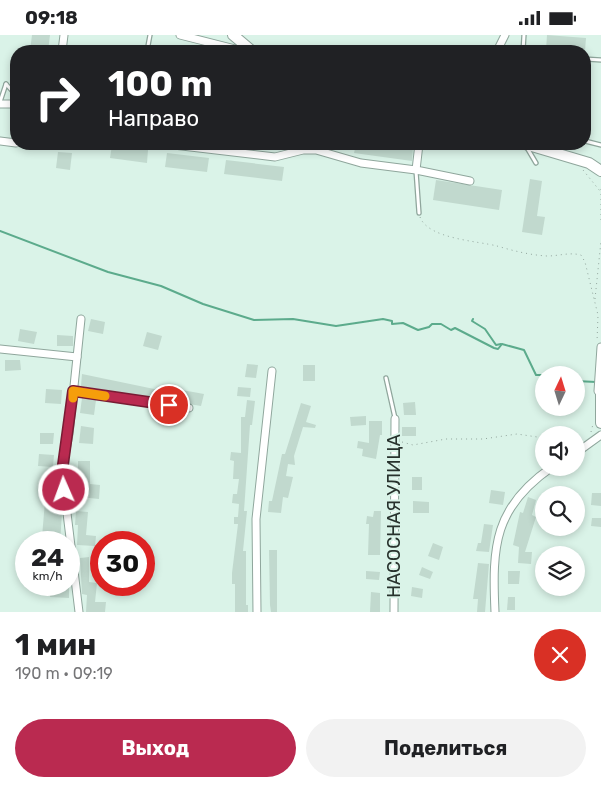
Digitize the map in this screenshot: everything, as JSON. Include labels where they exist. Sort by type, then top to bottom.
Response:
[{"type":"street","points":[[180,35],[218,45]]},
{"type":"street","points":[[206,42],[214,35]]},
{"type":"street","points":[[233,35],[245,45]]},
{"type":"street","points":[[229,150],[276,157],[303,150]]},
{"type":"street","points":[[325,150],[361,163],[416,170],[470,181]]},
{"type":"street","points":[[416,170],[418,150]]},
{"type":"street","points":[[545,150],[589,163],[601,171]]},
{"type":"street","points":[[79,612],[62,472],[81,319]]},
{"type":"street","points":[[599,347],[596,420],[601,423]]},
{"type":"street","points":[[0,349],[77,357]]},
{"type":"street","points":[[257,612],[256,519],[272,371]]},
{"type":"street","points":[[601,386],[601,423]]},
{"type":"street","points":[[73,391],[189,408]]},
{"type":"street","name":"НАСОСНАЯ УЛИЦА","points":[[394,612],[395,419]]},
{"type":"street","points":[[585,447],[601,435]]},
{"type":"street","points":[[495,612],[495,563],[503,519],[521,492],[541,476]]},
{"type":"lane","points":[[0,103],[6,84],[10,88]]},
{"type":"lane","points":[[528,150],[536,163]]},
{"type":"lane","points":[[416,170],[419,213]]},
{"type":"lane","points":[[386,378],[395,419]]},
{"type":"path","points":[[582,164],[583,170],[600,190],[601,222]]},
{"type":"path","points":[[419,213],[422,223],[431,229],[474,243],[549,256],[572,253],[581,255],[585,262],[598,315],[599,347]]},
{"type":"path","points":[[595,303],[601,241]]},
{"type":"path","points":[[395,440],[413,445],[446,439],[484,439],[517,435],[535,437]]},
{"type":"building","points":[[32,35],[50,35],[49,45],[31,45]]},
{"type":"building","points":[[547,35],[586,38],[585,45],[546,45]]},
{"type":"building","points":[[111,150],[148,150],[147,163],[110,158]]},
{"type":"building","points":[[355,150],[413,150],[412,161],[354,153]]},
{"type":"building","points":[[58,152],[72,153],[70,170],[56,168]]},
{"type":"building","points":[[167,153],[209,158],[207,172],[165,167]]},
{"type":"building","points":[[226,160],[284,167],[282,181],[224,174]]},
{"type":"building","points":[[530,179],[542,181],[537,216],[545,217],[542,235],[522,232]]},
{"type":"building","points":[[436,180],[502,190],[499,210],[433,200]]},
{"type":"building","points":[[91,319],[105,322],[103,334],[88,331]]},
{"type":"building","points":[[20,329],[37,332],[34,344],[18,341]]},
{"type":"building","points":[[147,332],[162,336],[158,350],[143,346]]},
{"type":"building","points":[[57,335],[73,336],[73,346],[57,346]]},
{"type":"building","points":[[5,360],[20,360],[21,370],[5,371]]},
{"type":"building","points":[[247,364],[258,365],[256,378],[245,377]]},
{"type":"building","points":[[303,365],[315,365],[315,381],[303,381]]},
{"type":"building","points":[[82,374],[159,390],[160,386],[204,394],[201,406],[81,386]]},
{"type":"building","points":[[238,387],[251,388],[250,397],[237,396]]},
{"type":"building","points":[[46,389],[62,390],[61,404],[45,403]]},
{"type":"building","points":[[82,398],[96,400],[94,415],[80,413]]},
{"type":"building","points":[[247,400],[255,401],[252,425],[250,425],[244,511],[247,511],[243,551],[246,551],[246,605],[248,605],[248,612],[235,612],[235,584],[232,584],[232,573],[238,524],[234,524],[234,517],[238,517],[239,504],[232,503],[233,494],[237,494],[239,479],[233,479],[234,461],[230,460],[231,452],[241,453],[241,417],[245,417]]},
{"type":"building","points":[[415,402],[416,415],[404,415],[403,403]]},
{"type":"building","points":[[301,403],[311,406],[306,422],[316,425],[315,428],[303,427],[294,456],[295,465],[288,464],[286,476],[293,477],[288,498],[283,497],[281,513],[268,512],[269,501],[272,501],[282,454],[285,454]]},
{"type":"building","points":[[366,416],[366,425],[351,426],[350,417]]},
{"type":"building","points":[[369,421],[382,421],[382,435],[380,435],[376,459],[362,456],[363,449],[357,448],[358,441],[369,443]]},
{"type":"building","points":[[81,426],[94,428],[93,444],[79,443]]},
{"type":"building","points":[[402,427],[416,427],[416,436],[402,436]]},
{"type":"building","points":[[40,433],[54,433],[53,444],[40,444]]},
{"type":"building","points":[[39,454],[54,455],[53,467],[38,466]]},
{"type":"building","points":[[78,461],[90,461],[90,484],[100,485],[99,499],[80,497],[82,475],[78,475]]},
{"type":"building","points":[[412,477],[422,477],[422,490],[412,490]]},
{"type":"building","points":[[46,489],[58,490],[57,506],[61,506],[62,513],[61,531],[42,531]]},
{"type":"building","points":[[491,490],[505,492],[503,505],[489,503]]},
{"type":"building","points":[[592,493],[601,493],[601,506],[591,505]]},
{"type":"building","points":[[528,497],[535,500],[532,515],[535,516],[535,520],[525,552],[532,552],[531,564],[518,563],[519,547],[513,545],[520,512],[523,513]]},
{"type":"building","points":[[413,501],[429,502],[429,513],[413,513]]},
{"type":"building","points":[[76,511],[88,512],[86,535],[90,535],[90,546],[80,545],[80,531],[78,531],[78,525],[75,525]]},
{"type":"building","points":[[374,511],[381,511],[380,555],[368,555],[369,524],[366,524],[367,516],[373,517]]},
{"type":"building","points":[[592,518],[601,518],[601,527],[591,526]]},
{"type":"building","points":[[484,524],[493,525],[489,552],[476,551],[478,543],[481,543]]},
{"type":"building","points":[[433,543],[443,547],[439,560],[428,556]]},
{"type":"building","points":[[269,550],[277,550],[277,612],[271,612],[270,605]]},
{"type":"building","points":[[89,557],[90,596],[96,596],[95,602],[106,602],[105,612],[86,612],[87,595],[82,594],[80,558]]},
{"type":"building","points":[[478,563],[489,564],[485,612],[477,612],[478,599],[473,599]]},
{"type":"building","points":[[422,567],[433,572],[430,579],[419,575]]},
{"type":"building","points":[[366,571],[380,572],[379,580],[366,579]]},
{"type":"building","points":[[508,571],[520,571],[519,584],[508,584]]},
{"type":"building","points":[[412,587],[423,589],[422,598],[411,596]]},
{"type":"building","points":[[371,592],[380,593],[380,612],[370,612]]},
{"type":"building","points":[[69,596],[69,598],[50,597]]},
{"type":"building","points":[[508,597],[515,597],[515,610],[507,610]]},
{"type":"waterway","points":[[0,231],[108,272],[161,286],[203,304],[254,320],[293,319],[336,326],[383,319],[392,321],[392,324],[403,323],[418,330],[429,327],[432,324],[441,324],[451,330],[455,328],[494,348],[498,349],[502,344],[524,350],[535,373]]},
{"type":"waterway","points":[[473,319],[472,321],[485,329],[496,345],[501,344]]},
{"type":"waterway","points":[[585,381],[596,382]]},
{"type":"slow traffic","points":[[73,398],[73,391],[105,396]]},
{"type":"route","points":[[64,490],[62,472],[69,434],[73,391],[169,405]]}]
